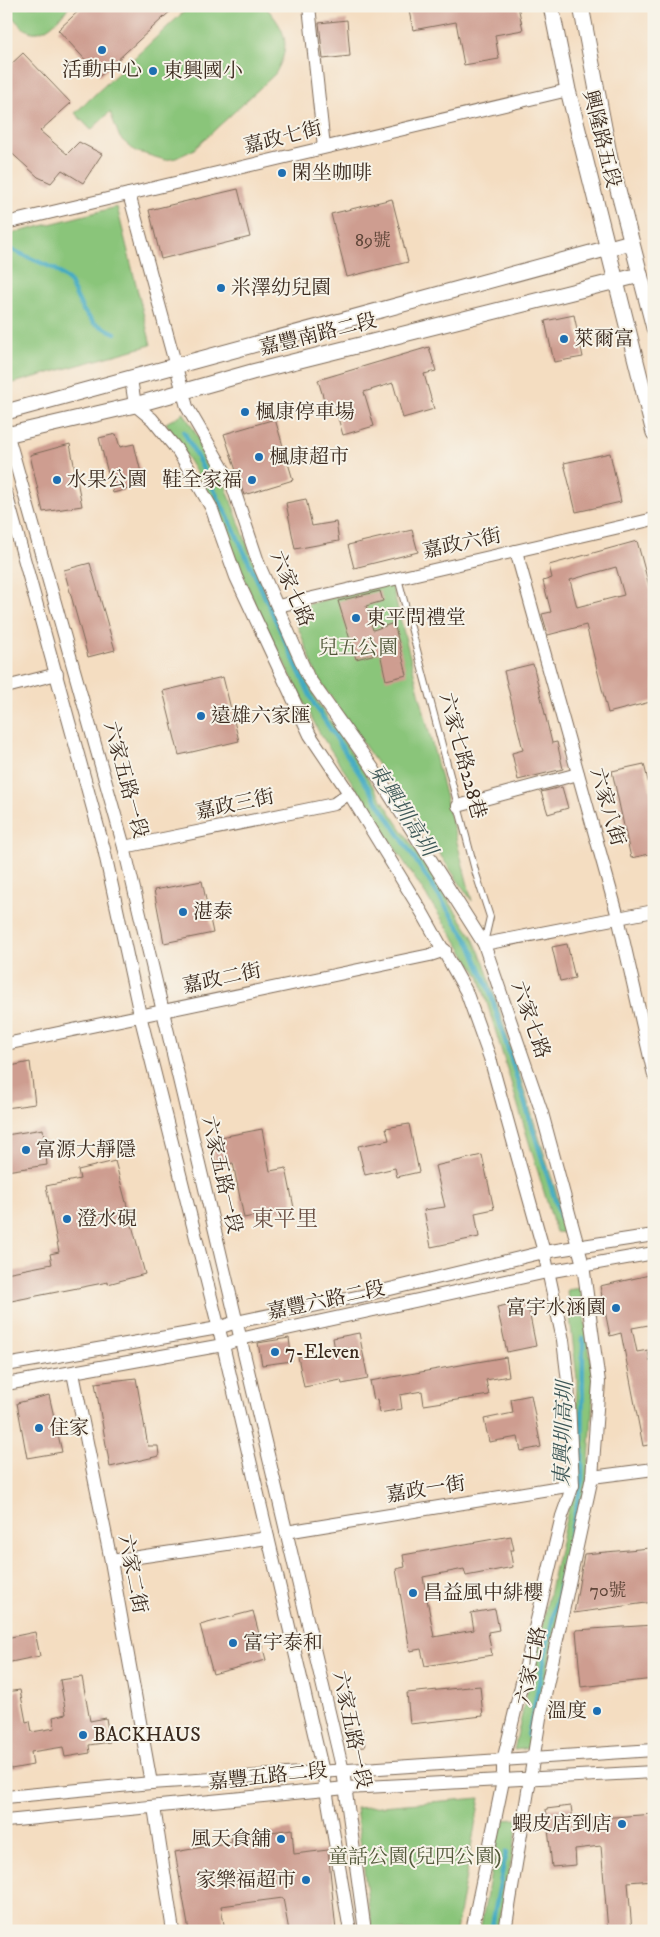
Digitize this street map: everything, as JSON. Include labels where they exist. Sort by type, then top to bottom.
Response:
[{"type":"street","points":[[308,6],[324,147]]},
{"type":"street","name":"興隆路五段","points":[[551,6],[568,90],[654,433]]},
{"type":"street","name":"興隆路五段","points":[[581,6],[610,159],[654,328]]},
{"type":"street","name":"嘉政七街","points":[[6,224],[568,90]]},
{"type":"street","name":"六家七路","points":[[129,194],[187,407],[232,484],[259,565],[308,676],[372,768],[484,944],[542,1113],[583,1265],[599,1382],[592,1477],[540,1718],[505,1931]]},
{"type":"street","name":"嘉豐南路二段","points":[[6,412],[131,379],[176,364],[631,242]]},
{"type":"street","name":"嘉豐南路二段","points":[[7,433],[135,405],[181,390],[616,279],[640,275]]},
{"type":"street","points":[[131,379],[135,405]]},
{"type":"street","name":"六家七路","points":[[135,405],[152,419],[178,451],[211,507],[236,577],[283,681],[310,735],[349,793],[445,950],[466,992],[490,1058],[544,1252],[563,1340],[568,1382],[573,1484],[562,1516],[503,1761],[503,1781],[472,1931]]},
{"type":"street","name":"六家五路一段","points":[[7,433],[124,847],[343,1770],[364,1931]]},
{"type":"street","name":"六家五路一段","points":[[6,493],[104,849],[140,1015],[223,1345],[323,1772],[350,1931]]},
{"type":"street","name":"嘉政六街","points":[[278,606],[654,519]]},
{"type":"street","name":"六家八街","points":[[516,551],[618,917],[654,1075]]},
{"type":"street","points":[[6,686],[57,674]]},
{"type":"street","points":[[458,806],[578,774]]},
{"type":"street","name":"嘉政三街","points":[[124,847],[334,804],[349,793]]},
{"type":"street","points":[[484,944],[654,911]]},
{"type":"street","name":"嘉政二街","points":[[6,1044],[430,955],[445,950]]},
{"type":"street","name":"嘉豐六路二段","points":[[6,1365],[218,1328],[236,1322],[361,1296],[544,1252],[579,1249],[654,1235]]},
{"type":"street","name":"嘉豐六路二段","points":[[6,1384],[223,1345],[240,1339],[547,1272],[654,1253]]},
{"type":"street","name":"六家二街","points":[[72,1373],[111,1561],[151,1783]]},
{"type":"street","points":[[592,1477],[654,1469]]},
{"type":"street","name":"嘉政一街","points":[[286,1532],[573,1484]]},
{"type":"street","points":[[111,1561],[268,1538]]},
{"type":"street","name":"嘉豐五路二段","points":[[6,1797],[151,1783],[654,1750]]},
{"type":"street","name":"嘉豐五路二段","points":[[6,1821],[346,1788],[654,1772]]},
{"type":"street","points":[[154,1807],[173,1931]]},
{"type":"lane","name":"六家七路228巷","points":[[398,577],[458,806],[490,917],[484,944]]},
{"type":"green space","points":[[6,6],[70,6],[53,24],[41,31],[34,32],[20,25],[10,14]]},
{"type":"green space","points":[[190,6],[265,6],[278,23],[284,38],[284,55],[275,74],[193,150],[176,158],[165,160],[135,151],[120,138],[110,112],[91,130],[75,113]]},
{"type":"green space","points":[[117,207],[151,345],[6,385],[6,235]]},
{"type":"green space","points":[[184,413],[226,487],[261,582],[317,701],[472,936],[484,962],[569,1233],[556,1232],[479,976],[319,732],[254,602],[210,495],[166,423]]},
{"type":"green space","name":"兒五公園","points":[[391,582],[472,901],[318,678],[291,609]]},
{"type":"green space","points":[[580,1288],[594,1382],[588,1478],[531,1748],[514,1750],[575,1479],[577,1379],[567,1290]]},
{"type":"green space","name":"童話公園(兒四公園)","points":[[480,1798],[456,1931],[372,1931],[356,1808]]},
{"type":"green space","points":[[519,1819],[498,1931],[480,1931],[501,1820]]},
{"type":"building","name":"活動中心","points":[[84,6],[176,6],[100,76],[58,30]]},
{"type":"building","points":[[408,6],[518,6],[523,30],[495,35],[499,59],[464,65],[456,22],[413,30]]},
{"type":"building","points":[[347,20],[350,56],[323,59],[319,23]]},
{"type":"building","points":[[23,53],[71,103],[40,131],[67,154],[79,142],[102,154],[83,183],[62,170],[51,183],[38,177],[6,148],[6,69]]},
{"type":"building","points":[[238,189],[250,237],[161,259],[149,210]]},
{"type":"building","points":[[392,199],[408,262],[347,277],[331,214]]},
{"type":"building","name":"萊爾富","points":[[574,315],[583,357],[554,362],[545,321]]},
{"type":"building","points":[[429,347],[436,371],[424,374],[434,409],[403,418],[393,383],[364,392],[374,426],[343,435],[333,401],[325,403],[318,380]]},
{"type":"building","name":"楓康超市","points":[[275,419],[293,480],[244,495],[224,434]]},
{"type":"building","points":[[116,434],[120,447],[134,444],[144,485],[113,493],[99,438]]},
{"type":"building","name":"水果公園","points":[[70,444],[82,506],[43,512],[30,455]]},
{"type":"building","points":[[610,453],[621,502],[576,512],[564,463]]},
{"type":"building","points":[[306,499],[312,526],[336,522],[339,541],[295,549],[286,503]]},
{"type":"building","points":[[412,530],[418,552],[354,568],[348,545]]},
{"type":"building","points":[[637,541],[650,589],[654,588],[654,701],[608,713],[586,625],[548,635],[542,614],[551,612],[543,581],[552,578],[549,565]],"holes":[[[616,567],[624,595],[577,607],[570,580]]]},
{"type":"building","points":[[90,563],[115,650],[88,657],[64,570]]},
{"type":"building","points":[[380,591],[383,601],[366,606],[373,630],[394,623],[407,675],[386,680],[380,653],[356,659],[338,601]]},
{"type":"building","points":[[533,664],[552,743],[557,742],[563,769],[518,780],[512,753],[523,750],[504,671]]},
{"type":"building","name":"遠雄六家匯","points":[[223,677],[239,741],[179,755],[163,691]]},
{"type":"building","points":[[644,764],[654,806],[654,853],[631,858],[612,771]]},
{"type":"building","points":[[562,787],[568,808],[548,814],[541,792]]},
{"type":"building","name":"湛泰","points":[[202,881],[213,933],[164,943],[154,890]]},
{"type":"building","points":[[567,944],[575,978],[560,981],[552,947]]},
{"type":"building","name":"富源大靜隱","points":[[30,1062],[35,1104],[6,1108],[6,1067]]},
{"type":"building","points":[[409,1124],[419,1172],[397,1177],[395,1168],[365,1175],[358,1146],[389,1140],[386,1128]]},
{"type":"building","name":"富源大靜隱","points":[[43,1129],[47,1165],[6,1171],[6,1135]]},
{"type":"building","points":[[262,1129],[270,1171],[286,1168],[294,1208],[244,1218],[233,1163],[216,1166],[211,1139]]},
{"type":"building","points":[[482,1155],[494,1209],[475,1213],[479,1237],[431,1247],[424,1210],[445,1207],[435,1166]]},
{"type":"building","points":[[115,1161],[145,1274],[108,1284],[108,1282],[6,1302],[6,1273],[52,1264],[50,1254],[59,1252],[46,1186],[80,1179],[78,1170]]},
{"type":"building","points":[[654,1274],[654,1324],[632,1328],[637,1352],[648,1350],[650,1362],[654,1361],[654,1444],[643,1446],[621,1333],[610,1336],[600,1286]]},
{"type":"building","points":[[527,1301],[536,1346],[507,1352],[497,1307]]},
{"type":"building","points":[[359,1333],[368,1379],[342,1384],[341,1380],[304,1387],[298,1357],[335,1350],[333,1338]]},
{"type":"building","name":"7-Eleven","points":[[289,1338],[292,1361],[262,1365],[258,1343]]},
{"type":"building","points":[[506,1357],[509,1376],[486,1380],[489,1395],[424,1405],[422,1391],[400,1395],[402,1409],[379,1413],[377,1399],[374,1400],[370,1381]]},
{"type":"building","points":[[136,1378],[148,1446],[158,1446],[159,1456],[110,1467],[95,1383]]},
{"type":"building","name":"住家","points":[[49,1395],[62,1452],[27,1458],[17,1403]]},
{"type":"building","points":[[531,1395],[541,1447],[521,1451],[518,1437],[489,1442],[484,1419],[513,1413],[511,1399]]},
{"type":"building","name":"昌益風中緋櫻","points":[[511,1536],[514,1550],[510,1550],[513,1567],[466,1576],[464,1569],[423,1577],[434,1637],[474,1630],[471,1613],[495,1609],[499,1630],[488,1632],[492,1655],[425,1666],[421,1649],[410,1651],[396,1569],[405,1567],[403,1555]]},
{"type":"building","points":[[650,1548],[653,1602],[574,1613],[584,1554]]},
{"type":"building","name":"富宇泰和","points":[[253,1611],[266,1660],[213,1674],[200,1625]]},
{"type":"building","points":[[654,1625],[654,1679],[581,1687],[576,1630]]},
{"type":"building","points":[[35,1632],[40,1656],[6,1663],[6,1638]]},
{"type":"building","points":[[82,1677],[90,1721],[106,1718],[110,1742],[89,1745],[90,1753],[65,1757],[63,1747],[31,1752],[33,1765],[11,1769],[8,1755],[6,1755],[6,1692],[20,1690],[26,1722],[30,1721],[32,1732],[55,1728],[53,1717],[66,1714],[60,1680]]},
{"type":"building","points":[[480,1686],[483,1716],[410,1724],[407,1693]]},
{"type":"building","points":[[362,1729],[365,1747],[348,1748],[345,1730]]},
{"type":"building","points":[[571,1806],[573,1820],[654,1814],[654,1880],[628,1882],[632,1931],[608,1931],[601,1846],[575,1849],[576,1865],[552,1867],[546,1809]]},
{"type":"building","points":[[292,1829],[294,1854],[328,1850],[336,1931],[289,1931],[283,1898],[221,1906],[225,1931],[189,1931],[175,1852],[232,1842],[231,1838]]},
{"type":"waterway","name":"東興圳高圳","points":[[10,249],[55,269],[69,281],[83,310],[94,323],[115,333]]},
{"type":"waterway","name":"東興圳高圳","points":[[184,432],[229,519],[314,704],[470,944],[490,992],[561,1219]]},
{"type":"waterway","name":"東興圳高圳","points":[[528,1736],[582,1480],[583,1338]]},
{"type":"waterway","name":"東興圳高圳","points":[[491,1931],[506,1852]]},
{"type":"place","name":"活動中心","points":[[102,50]]},
{"type":"place","name":"東興國小","points":[[153,71]]},
{"type":"place","name":"閑坐咖啡","points":[[282,173]]},
{"type":"place","name":"米澤幼兒園","points":[[221,288]]},
{"type":"place","name":"萊爾富","points":[[564,339]]},
{"type":"place","name":"楓康停車場","points":[[245,412]]},
{"type":"place","name":"楓康超市","points":[[259,457]]},
{"type":"place","name":"水果公園","points":[[57,480]]},
{"type":"place","name":"鞋全家福","points":[[252,480]]},
{"type":"place","name":"東平問禮堂","points":[[356,618]]},
{"type":"place","name":"遠雄六家匯","points":[[201,716]]},
{"type":"place","name":"湛泰","points":[[183,912]]},
{"type":"place","name":"富源大靜隱","points":[[26,1150]]},
{"type":"place","name":"澄水硯","points":[[67,1219]]},
{"type":"place","name":"富宇水涵園","points":[[616,1308]]},
{"type":"place","name":"7-Eleven","points":[[275,1352]]},
{"type":"place","name":"住家","points":[[39,1428]]},
{"type":"place","name":"昌益風中緋櫻","points":[[413,1593]]},
{"type":"place","name":"富宇泰和","points":[[233,1643]]},
{"type":"place","name":"溫度","points":[[597,1711]]},
{"type":"place","name":"BACKHAUS","points":[[83,1735]]},
{"type":"place","name":"蝦皮店到店","points":[[622,1824]]},
{"type":"place","name":"風天食舖","points":[[281,1839]]},
{"type":"place","name":"家樂福超市","points":[[306,1880]]},
{"type":"district","name":"東平里","points":[[285,1219]]}]
